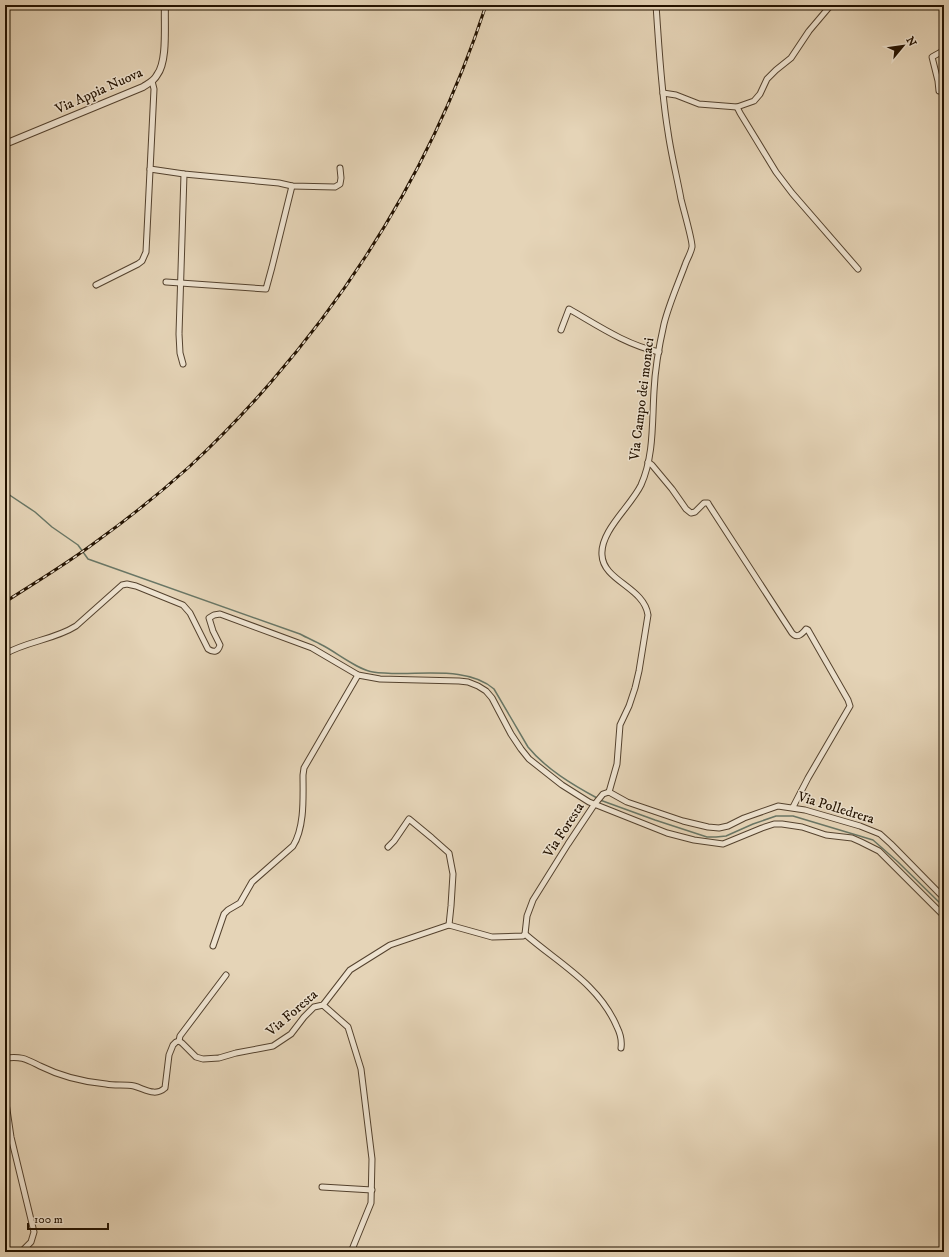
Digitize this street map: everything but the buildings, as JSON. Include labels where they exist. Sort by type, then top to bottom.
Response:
[{"type":"street","name":"Via Appia Nuova","points":[[5,144],[143,87],[152,81],[160,72],[164,60],[165,5]]},
{"type":"street","name":"Via Campo dei monaci","points":[[609,792],[617,764],[620,725],[631,700],[639,671],[648,615],[640,598],[608,570],[603,563],[602,546],[607,533],[633,499],[648,462],[653,429],[655,374],[664,322],[693,245],[668,132],[663,93],[656,5]]},
{"type":"street","points":[[663,93],[676,95],[699,104],[737,106],[754,101],[760,94],[767,79],[791,58],[809,31],[831,5]]},
{"type":"street","points":[[939,90],[932,57],[944,50]]},
{"type":"street","points":[[96,284],[138,264],[145,257],[147,243],[154,89],[152,81]]},
{"type":"street","points":[[737,106],[746,125],[776,172],[792,193],[858,269]]},
{"type":"street","points":[[150,170],[279,183],[292,186],[335,187],[340,184],[340,168]]},
{"type":"street","points":[[183,364],[180,353],[179,334],[184,174]]},
{"type":"street","points":[[166,282],[266,289],[292,186]]},
{"type":"street","points":[[561,330],[569,309],[623,339],[648,350],[659,352]]},
{"type":"street","points":[[648,462],[672,489],[686,509],[691,513],[695,512],[704,503],[708,503],[794,636],[802,634],[806,629],[808,630],[848,700],[850,706],[793,807]]},
{"type":"street","points":[[5,654],[12,650],[69,630],[76,626],[122,585],[127,584],[136,586],[183,605],[190,613],[208,649],[211,651],[215,652],[218,650],[220,645],[213,631],[209,618],[220,614],[312,648],[358,674],[380,679],[459,681],[468,682],[478,686],[486,691],[492,698],[511,734],[529,759],[562,785],[595,804],[667,833],[694,840],[723,844],[774,824],[790,825],[826,835],[852,838],[879,851],[944,916]]},
{"type":"street","points":[[213,946],[224,914],[240,903],[252,882],[294,846],[301,823],[304,768],[358,674]]},
{"type":"street","name":"Via Foresta","points":[[525,934],[528,916],[533,900],[595,804],[603,794],[609,792]]},
{"type":"street","name":"Via Polledrera","points":[[609,792],[627,802],[656,812],[689,822],[719,828],[728,826],[767,809],[778,806],[793,807],[860,826],[880,834],[944,898]]},
{"type":"street","points":[[388,847],[409,819],[432,838],[449,853],[453,874],[452,906],[449,925],[492,937],[523,936],[525,934],[588,984],[612,1015],[620,1034],[622,1048]]},
{"type":"street","name":"Via Foresta","points":[[179,1042],[182,1043],[196,1057],[203,1059],[219,1058],[273,1046],[291,1034],[314,1007],[323,1005],[350,970],[390,945],[449,925]]},
{"type":"street","points":[[5,1058],[14,1057],[27,1059],[41,1066],[80,1080],[134,1086],[152,1093],[160,1091],[165,1088],[169,1055],[174,1043],[179,1042],[180,1036],[226,975]]},
{"type":"street","points":[[323,1005],[348,1027],[361,1069],[372,1159],[371,1203],[351,1252]]},
{"type":"street","points":[[5,1096],[10,1137],[34,1232],[31,1242],[21,1252]]},
{"type":"street","points":[[322,1187],[372,1190]]},
{"type":"street","points":[[5,1250],[17,1252]]},
{"type":"waterway","points":[[5,492],[35,512],[52,527],[78,545],[88,559],[300,634],[328,648],[367,671],[388,673],[453,674],[468,676],[482,681],[494,689],[528,747],[535,755],[560,776],[597,798]]},
{"type":"waterway","points":[[600,800],[707,837],[726,836],[776,816],[793,816],[873,840],[944,907]]},
{"type":"railway","points":[[5,602],[86,549],[133,514],[178,477],[241,415],[271,382],[306,339],[339,296],[370,251],[398,204],[447,108],[468,57],[486,5]]}]
